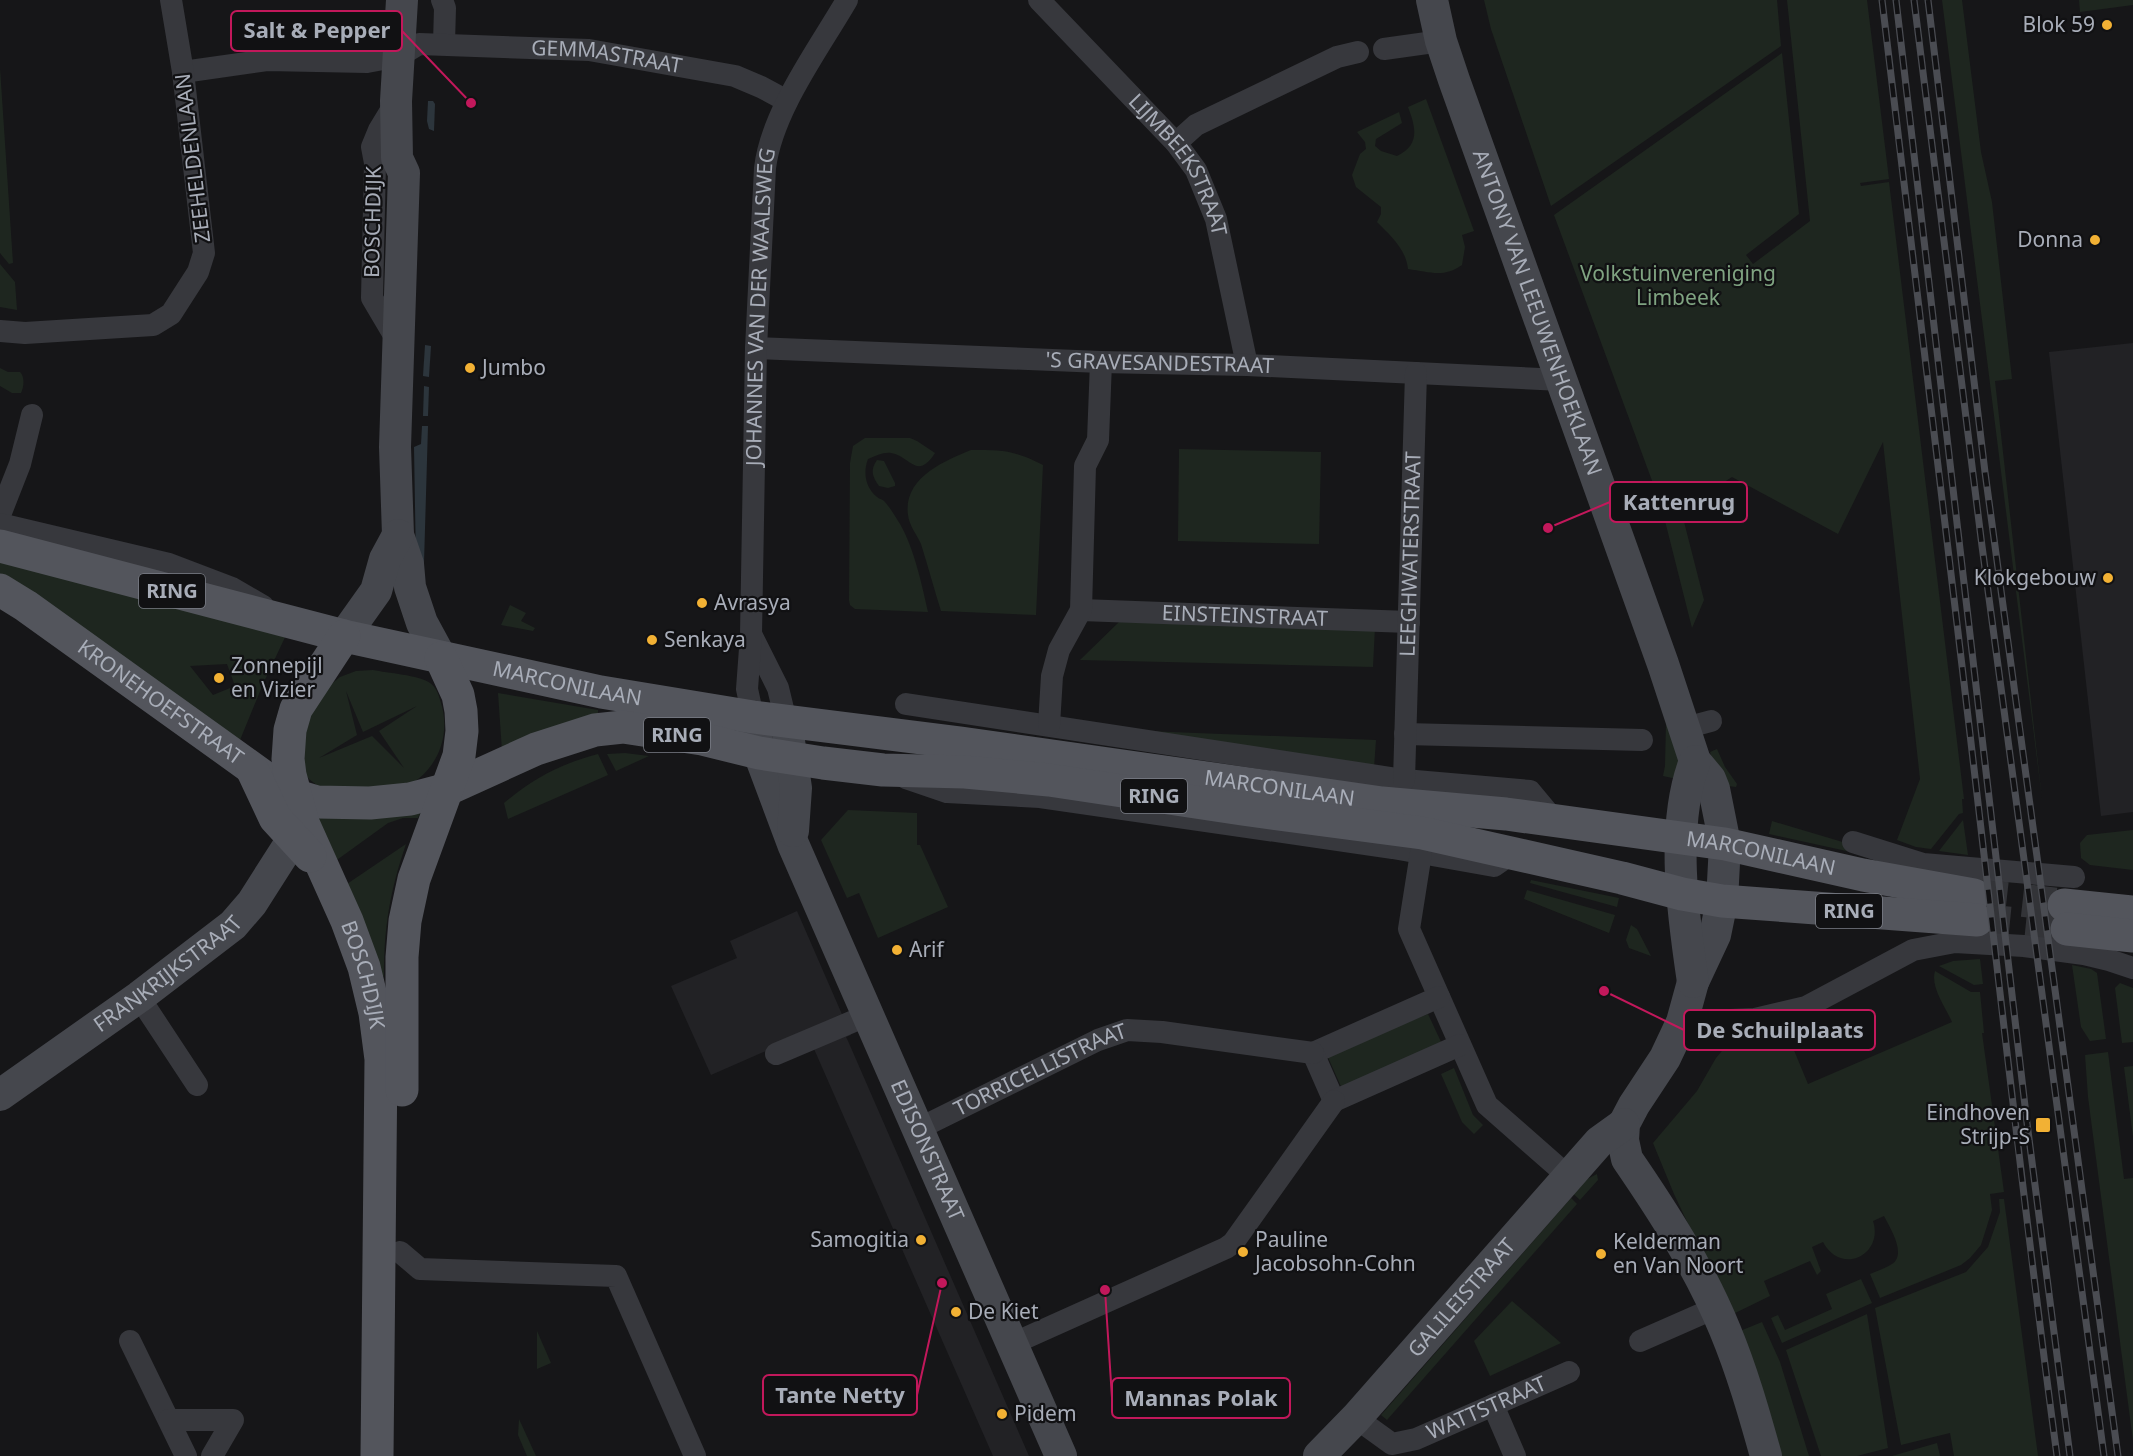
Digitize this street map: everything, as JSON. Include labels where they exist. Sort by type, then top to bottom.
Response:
[{"type":"main road","name":"RING","points":[[0,546],[344,636],[441,658]]},
{"type":"main road","name":"KRONEHOEFSTRAAT","points":[[9,603],[274,784],[298,819]]},
{"type":"main road","name":"BOSCHDIJK","points":[[344,636],[296,709],[290,730],[288,759],[298,819],[346,921],[364,967],[375,1013],[381,1059],[377,1456]]},
{"type":"main road","name":"BOSCHDIJK","points":[[396,1456],[403,1032],[402,957],[405,921],[414,879],[459,756],[462,730],[461,711],[454,685],[441,658]]},
{"type":"main road","name":"MARCONILAAN","points":[[441,658],[601,692],[753,717],[961,742],[1382,803],[1506,814],[1872,863],[1975,908],[1722,901],[1682,894],[1514,852],[1422,833],[1048,780],[965,772],[883,770],[792,758],[759,753],[702,739],[623,727],[595,730],[536,749],[448,789]]},
{"type":"main road","name":"RING","points":[[298,819],[317,802],[370,803],[410,800],[448,789]]},
{"type":"main road","points":[[2075,914],[2133,912]]},
{"type":"main road","points":[[2075,914],[2133,936]]},
{"type":"street","name":"ZEEHELDENLAAN","points":[[0,331],[25,333],[153,325],[171,314],[198,272],[204,253],[183,72],[171,0]]},
{"type":"street","name":"BOSCHDIJK","points":[[402,0],[420,48]]},
{"type":"street","name":"BOSCHDIJK","points":[[421,0],[412,157],[404,173],[395,447],[398,535],[408,564],[410,587],[422,624],[441,658]]},
{"type":"street","name":"BOSCHDIJK","points":[[398,342],[372,298],[375,163],[372,147],[420,48],[445,8],[442,0]]},
{"type":"street","name":"JOHANNES VAN DER WAALSWEG","points":[[753,717],[747,689],[751,634],[756,348],[767,151],[787,101],[847,0]]},
{"type":"street","name":"LIJMBEEKSTRAAT","points":[[1039,0],[1176,143],[1196,170],[1216,219],[1247,365]]},
{"type":"street","name":"ANTONY VAN LEEUWENHOEKLAAN","points":[[1432,0],[1441,41],[1562,380],[1698,724],[1695,761],[1710,779],[1714,789],[1725,844],[1722,901]]},
{"type":"street","points":[[1384,49],[1441,41]]},
{"type":"street","name":"GEMMASTRAAT","points":[[183,72],[267,60],[367,62],[420,48],[589,50],[735,76],[787,101]]},
{"type":"street","points":[[1176,143],[1196,124],[1337,57],[1358,52]]},
{"type":"street","name":"BOSCHDIJK","points":[[396,101],[397,158],[404,173]]},
{"type":"street","name":"'S GRAVESANDESTRAAT","points":[[756,348],[1101,363],[1247,365],[1562,380]]},
{"type":"street","points":[[1050,725],[1055,667],[1059,650],[1081,610],[1085,466],[1098,440],[1101,363]]},
{"type":"street","name":"LEEGHWATERSTRAAT","points":[[1404,780],[1416,373]]},
{"type":"street","points":[[0,515],[20,464],[32,415]]},
{"type":"street","points":[[0,524],[169,564],[232,588],[286,620]]},
{"type":"street","name":"BOSCHDIJK","points":[[344,636],[376,591],[385,559],[398,535]]},
{"type":"street","name":"EINSTEINSTRAAT","points":[[1081,610],[1409,622]]},
{"type":"street","name":"JOHANNES VAN DER WAALSWEG","points":[[751,634],[778,688],[786,721]]},
{"type":"street","points":[[906,704],[1404,780],[1530,791],[1555,821]]},
{"type":"street","name":"EDISONSTRAAT","points":[[753,717],[759,753],[793,844],[1061,1456]]},
{"type":"street","name":"EDISONSTRAAT","points":[[786,721],[796,788],[793,844]]},
{"type":"street","points":[[1405,734],[1642,740]]},
{"type":"street","points":[[1682,838],[1688,779],[1695,761]]},
{"type":"street","name":"MARCONILAAN","points":[[883,770],[947,792],[1040,797],[1421,853],[1494,866],[1514,852]]},
{"type":"street","name":"FRANKRIJKSTRAAT","points":[[0,1095],[139,997],[233,925],[252,903],[298,819]]},
{"type":"street","name":"GALILEISTRAAT","points":[[1682,838],[1682,894],[1686,942],[1693,982]]},
{"type":"street","name":"MARCONILAAN","points":[[1853,842],[1872,863],[1923,864],[2075,914]]},
{"type":"street","points":[[1421,853],[1409,929],[1487,1105],[1569,1177],[1627,1159]]},
{"type":"street","name":"GALILEISTRAAT","points":[[1356,1418],[1599,1142],[1624,1124],[1665,1058],[1682,1022],[1693,982],[1715,935],[1722,901]]},
{"type":"street","points":[[1682,1022],[1755,1019],[1806,1006],[1913,950],[1955,942],[2024,946],[2075,914],[2109,960],[2133,968]]},
{"type":"street","points":[[139,997],[197,1085]]},
{"type":"street","points":[[1334,1101],[1313,1053],[1439,997]]},
{"type":"street","points":[[776,1054],[868,1015]]},
{"type":"street","name":"TORRICELLISTRAAT","points":[[918,1129],[1098,1040],[1127,1030],[1162,1032],[1313,1053]]},
{"type":"street","points":[[1012,1344],[1226,1248],[1233,1243],[1334,1101],[1460,1045]]},
{"type":"street","points":[[1624,1124],[1623,1140],[1627,1159],[1689,1255],[1715,1308],[1743,1378],[1766,1456]]},
{"type":"street","points":[[400,1252],[420,1269],[616,1276],[695,1456]]},
{"type":"street","points":[[1640,1341],[1715,1308]]},
{"type":"street","points":[[130,1341],[169,1420],[178,1454]]},
{"type":"street","name":"WATTSTRAAT","points":[[1356,1418],[1392,1444],[1416,1439],[1569,1372]]},
{"type":"street","points":[[1493,1405],[1515,1456]]},
{"type":"street","points":[[1327,1453],[1356,1418]]},
{"type":"street","points":[[169,1420],[233,1420],[212,1456]]},
{"type":"shaded area","points":[[378,23],[391,25],[387,45],[376,51]]},
{"type":"shaded area","points":[[428,101],[433,101],[435,104],[434,131],[429,129],[427,121]]},
{"type":"shaded area","name":"Klokgebouw","points":[[2133,343],[2133,812],[2101,816],[2049,352]]},
{"type":"shaded area","points":[[425,345],[431,346],[429,377],[423,376]]},
{"type":"shaded area","points":[[424,386],[429,387],[428,416],[423,416]]},
{"type":"shaded area","points":[[422,426],[428,426],[424,563],[416,564],[414,447],[421,444]]},
{"type":"shaded area","points":[[797,911],[851,1035],[846,1037],[1029,1456],[993,1456],[807,1033],[711,1075],[671,986],[737,958],[730,941]]},
{"type":"green space","points":[[1484,0],[1777,0],[1781,46],[1551,206],[1491,29]]},
{"type":"green space","name":"Volkstuinvereniging Limbeek","points":[[1787,0],[1867,0],[1889,179],[1860,183],[1861,186],[1889,182],[1964,799],[1962,799],[1963,813],[1959,814],[1931,849],[1916,847],[1897,840],[1920,779],[1883,442],[1838,534],[1732,477],[1681,510],[1704,600],[1692,628],[1661,505],[1554,215],[1782,53],[1799,214],[1746,255],[1753,264],[1810,221]]},
{"type":"green space","points":[[1942,0],[1962,0],[1981,152],[1992,202],[2012,379],[1995,381],[2042,799]]},
{"type":"green space","points":[[2079,0],[2133,0],[2133,5],[2080,12]]},
{"type":"green space","points":[[0,68],[13,263],[9,264],[0,253]]},
{"type":"green space","points":[[1426,99],[1474,231],[1462,235],[1465,247],[1462,265],[1443,273],[1408,269],[1401,249],[1377,222],[1381,214],[1381,207],[1356,187],[1352,175],[1360,154],[1366,149],[1365,142],[1357,132],[1399,112],[1402,123],[1376,139],[1375,146],[1381,151],[1397,156],[1410,147],[1413,141],[1413,122],[1408,107]]},
{"type":"green space","points":[[0,264],[15,282],[17,310],[0,307]]},
{"type":"green space","points":[[0,368],[8,372],[20,372],[24,382],[21,393],[12,393],[0,386]]},
{"type":"green space","points":[[865,438],[910,438],[935,453],[929,461],[918,466],[898,455],[882,454],[868,459],[866,469],[866,479],[870,489],[888,506],[905,534],[917,567],[928,612],[855,609],[850,605],[850,463],[853,446]]},
{"type":"green space","points":[[1179,449],[1321,452],[1319,544],[1178,541]]},
{"type":"green space","points":[[971,450],[1008,452],[1024,456],[1043,465],[1036,615],[941,611],[921,544],[911,526],[908,502],[912,491],[928,473]]},
{"type":"green space","points":[[877,460],[884,461],[895,486],[888,488],[879,486],[873,473]]},
{"type":"green space","points":[[0,557],[288,631],[238,745],[0,579]],"holes":[[[227,664],[235,686],[213,695],[190,666]]]},
{"type":"green space","points":[[510,605],[526,613],[521,621],[535,628],[533,631],[501,625]]},
{"type":"green space","points":[[1119,622],[1375,627],[1373,667],[1080,660]]},
{"type":"green space","points":[[373,670],[425,680],[436,690],[441,703],[444,729],[438,754],[423,775],[400,789],[373,790],[318,786],[303,771],[302,733],[324,690],[340,677],[356,671]],"holes":[[[346,691],[363,732],[417,706],[379,731],[404,768],[372,736],[319,758],[357,735]]]},
{"type":"green space","points":[[498,693],[598,710],[598,716],[502,751]]},
{"type":"green space","points":[[1666,723],[1679,756],[1677,779],[1663,776]]},
{"type":"green space","points":[[1146,731],[1376,740],[1374,768]]},
{"type":"green space","points":[[1717,749],[1725,767],[1737,784],[1736,787],[1721,785],[1710,752]]},
{"type":"green space","points":[[625,753],[649,756],[616,771],[607,754]]},
{"type":"green space","points":[[598,754],[608,775],[508,819],[504,803],[526,786],[559,767]]},
{"type":"green space","points":[[848,810],[917,813],[917,845],[920,845],[948,907],[878,938],[859,893],[847,898],[821,840]]},
{"type":"green space","points":[[420,813],[418,818],[403,818],[388,823],[334,862],[317,818]]},
{"type":"green space","points":[[1963,820],[1968,855],[1939,851]]},
{"type":"green space","points":[[1772,821],[1856,846],[1851,852],[1769,834]]},
{"type":"green space","points":[[2133,830],[2133,870],[2090,865],[2081,858],[2080,843],[2087,835]]},
{"type":"green space","points":[[406,844],[392,893],[385,941],[384,976],[380,977],[347,884]]},
{"type":"green space","points":[[1531,880],[1619,898],[1617,907],[1530,883]]},
{"type":"green space","points":[[1527,890],[1615,915],[1609,933],[1524,899]]},
{"type":"green space","points":[[1631,925],[1637,929],[1651,956],[1629,948],[1626,940]]},
{"type":"green space","points":[[1980,959],[1983,984],[1974,985],[1939,966],[1953,961]]},
{"type":"green space","points":[[2072,965],[2091,969],[2097,973],[2106,1039],[2090,1041],[2081,1027]]},
{"type":"green space","points":[[1935,971],[1971,992],[1980,992],[1984,1033],[1982,1033],[2004,1192],[1990,1194],[1992,1210],[1981,1245],[1961,1265],[1880,1298],[1870,1274],[1892,1264],[1898,1254],[1896,1241],[1884,1216],[1873,1221],[1875,1233],[1867,1252],[1850,1259],[1840,1258],[1823,1242],[1812,1247],[1821,1271],[1817,1275],[1810,1261],[1764,1281],[1770,1296],[1731,1315],[1674,1194],[1653,1143],[1697,1091],[1716,1058],[1727,1045],[1741,1039],[1786,1031],[1808,1084],[1952,1022],[1939,997],[1935,984]]},
{"type":"green space","points":[[2120,983],[2133,988],[2133,1042],[2122,1043],[2115,988]]},
{"type":"green space","points":[[1428,1014],[1442,1044],[1343,1091],[1327,1055]]},
{"type":"green space","points":[[2108,1052],[2124,1179],[2133,1178],[2133,1441],[2088,1097],[2085,1055]]},
{"type":"green space","points":[[2133,1066],[2133,1137],[2124,1067]]},
{"type":"green space","points":[[1454,1068],[1473,1115],[1483,1125],[1474,1134],[1462,1122],[1441,1074]]},
{"type":"green space","points":[[1597,1174],[1598,1180],[1580,1200],[1568,1189]]},
{"type":"green space","points":[[1571,1198],[1577,1204],[1387,1420],[1381,1415]]},
{"type":"green space","points":[[1999,1199],[2004,1199],[2038,1456],[1954,1456],[1950,1433],[1901,1445],[1875,1308],[1966,1272],[1988,1247],[2000,1212]]},
{"type":"green space","points":[[1861,1279],[1872,1303],[1782,1343],[1771,1318],[1778,1315],[1785,1330],[1832,1309],[1826,1294]]},
{"type":"green space","points":[[1512,1301],[1561,1343],[1490,1376],[1474,1341]]},
{"type":"green space","points":[[1867,1314],[1888,1448],[1857,1456],[1821,1456],[1786,1350]]},
{"type":"green space","points":[[1762,1322],[1780,1362],[1809,1456],[1775,1456],[1740,1331]]},
{"type":"green space","points":[[537,1331],[551,1363],[537,1369]]},
{"type":"green space","points":[[519,1419],[536,1456],[527,1456],[518,1435]]},
{"type":"green space","points":[[1937,1443],[1940,1456],[1892,1456]]},
{"type":"tunnel","points":[[1974,895],[2064,905]]},
{"type":"tunnel","points":[[1977,920],[2067,929]]},
{"type":"railway","points":[[1882,0],[2057,1456]]},
{"type":"railway","points":[[1896,0],[2027,1123],[2070,1456]]},
{"type":"railway","points":[[1914,0],[1982,546],[2104,1456]]},
{"type":"railway","points":[[1928,0],[1985,472],[2118,1456]]},
{"type":"place","name":"Blok 59","points":[[2107,25]]},
{"type":"place","name":"Salt & Pepper","points":[[471,103]]},
{"type":"place","name":"Donna","points":[[2095,240]]},
{"type":"place","name":"Jumbo","points":[[470,368]]},
{"type":"place","name":"Kattenrug","points":[[1548,528]]},
{"type":"place","name":"Klokgebouw","points":[[2108,578]]},
{"type":"place","name":"Avrasya","points":[[702,603]]},
{"type":"place","name":"Senkaya","points":[[652,640]]},
{"type":"place","name":"Zonnepijl en Vizier","points":[[219,678]]},
{"type":"place","name":"Arif","points":[[897,950]]},
{"type":"place","name":"De Schuilplaats","points":[[1604,991]]},
{"type":"place","name":"Eindhoven Strijp-S","points":[[2043,1125]]},
{"type":"place","name":"Samogitia","points":[[921,1240]]},
{"type":"place","name":"Pauline Jacobsohn-Cohn","points":[[1243,1252]]},
{"type":"place","name":"Kelderman en Van Noort","points":[[1601,1254]]},
{"type":"place","name":"Tante Netty","points":[[942,1283]]},
{"type":"place","name":"Mannas Polak","points":[[1105,1290]]},
{"type":"place","name":"De Kiet","points":[[956,1312]]},
{"type":"place","name":"Pidem","points":[[1002,1414]]}]
